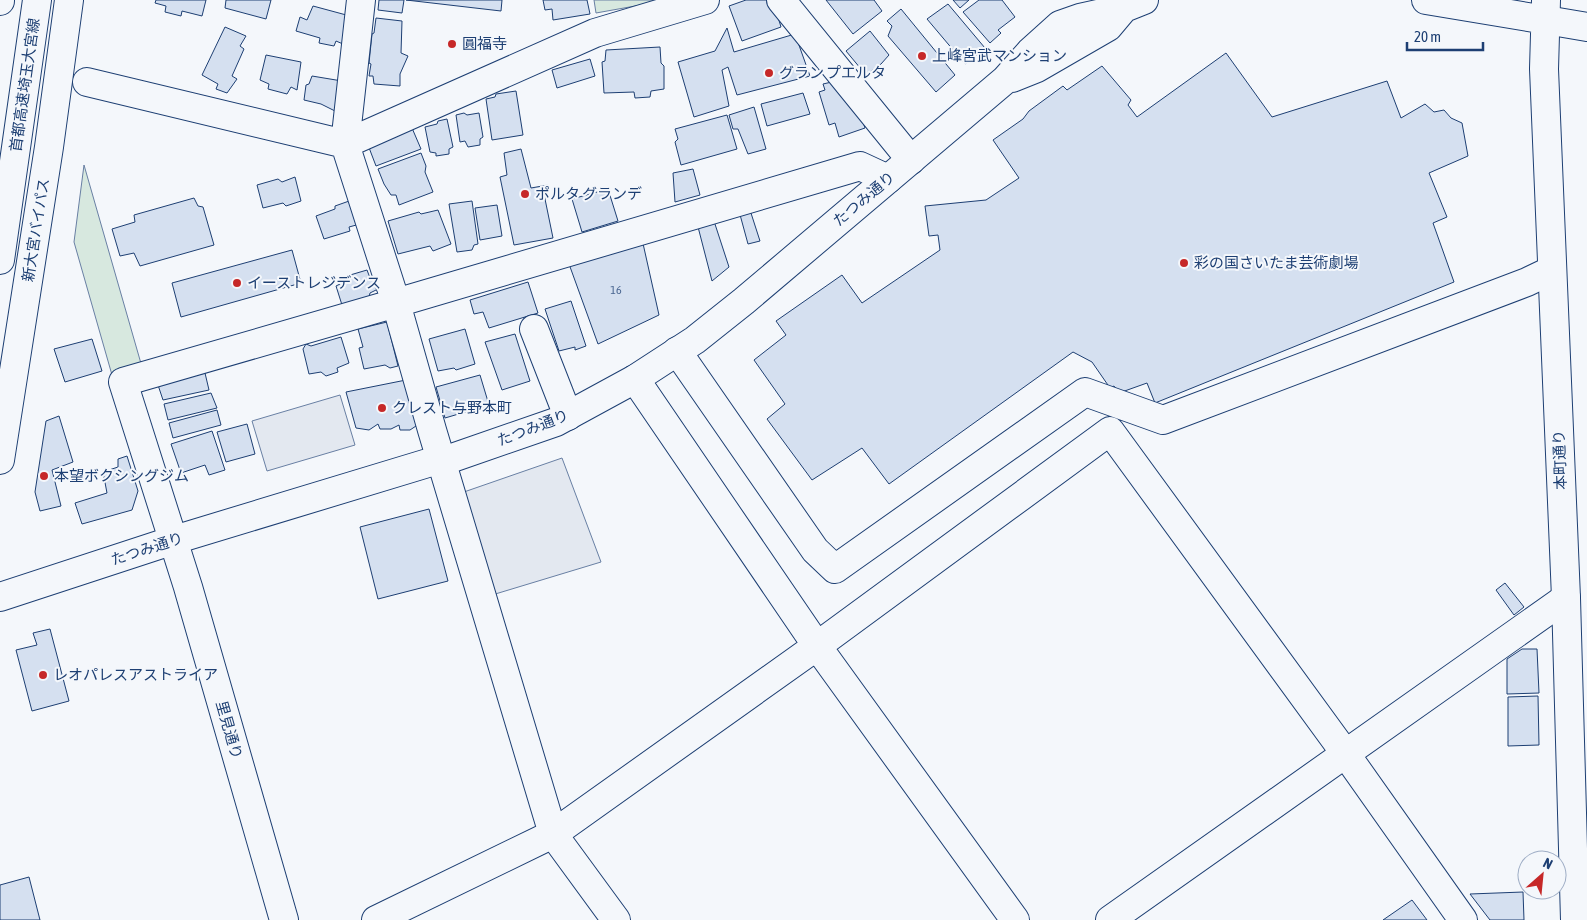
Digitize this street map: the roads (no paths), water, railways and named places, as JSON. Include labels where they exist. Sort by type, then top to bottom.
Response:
[{"type":"main road","name":"首都高速埼玉大宮線","points":[[0,260],[37,0]]},
{"type":"main road","name":"新大宮バイパス","points":[[0,460],[49,147],[69,0]]},
{"type":"main road","points":[[361,0],[344,144],[396,303],[553,834],[616,920]]},
{"type":"main road","points":[[781,0],[911,160]]},
{"type":"main road","points":[[1426,0],[1546,10],[1587,27]]},
{"type":"main road","points":[[87,82],[344,144],[595,32],[688,2]]},
{"type":"main road","name":"たつみ通り","points":[[0,597],[174,540],[455,457],[556,422],[568,416],[635,379],[694,340],[744,301],[1006,80],[1037,68],[1077,46],[1108,27],[1134,4]]},
{"type":"main road","name":"本町通り","points":[[1546,10],[1544,70],[1552,270],[1566,598],[1579,800],[1575,920]]},
{"type":"main road","points":[[396,303],[860,166],[888,179]]},
{"type":"main road","points":[[677,351],[815,550],[835,569],[1085,392],[1163,420],[1527,282],[1552,270]]},
{"type":"main road","name":"里見通り","points":[[284,920],[174,540],[123,382],[396,303]]},
{"type":"main road","points":[[534,329],[568,416]]},
{"type":"main road","points":[[635,379],[816,646],[1015,920]]},
{"type":"main road","points":[[376,920],[553,834],[816,646],[1110,431],[1345,753],[1463,920]]},
{"type":"main road","points":[[1110,920],[1566,598]]},
{"type":"place","name":"圓福寺","points":[[452,44]]},
{"type":"place","name":"上峰宮武マンション","points":[[922,56]]},
{"type":"place","name":"グラン プエルタ","points":[[769,73]]},
{"type":"place","name":"ポルタ グランデ","points":[[525,194]]},
{"type":"place","name":"彩の国さいたま芸術劇場","points":[[1184,263]]},
{"type":"place","name":"イーストレジデンス","points":[[237,283]]},
{"type":"place","name":"クレスト与野本町","points":[[382,408]]},
{"type":"place","name":"本望ボクシングジム","points":[[44,476]]},
{"type":"place","name":"レオパレスアストライア","points":[[43,675]]}]
